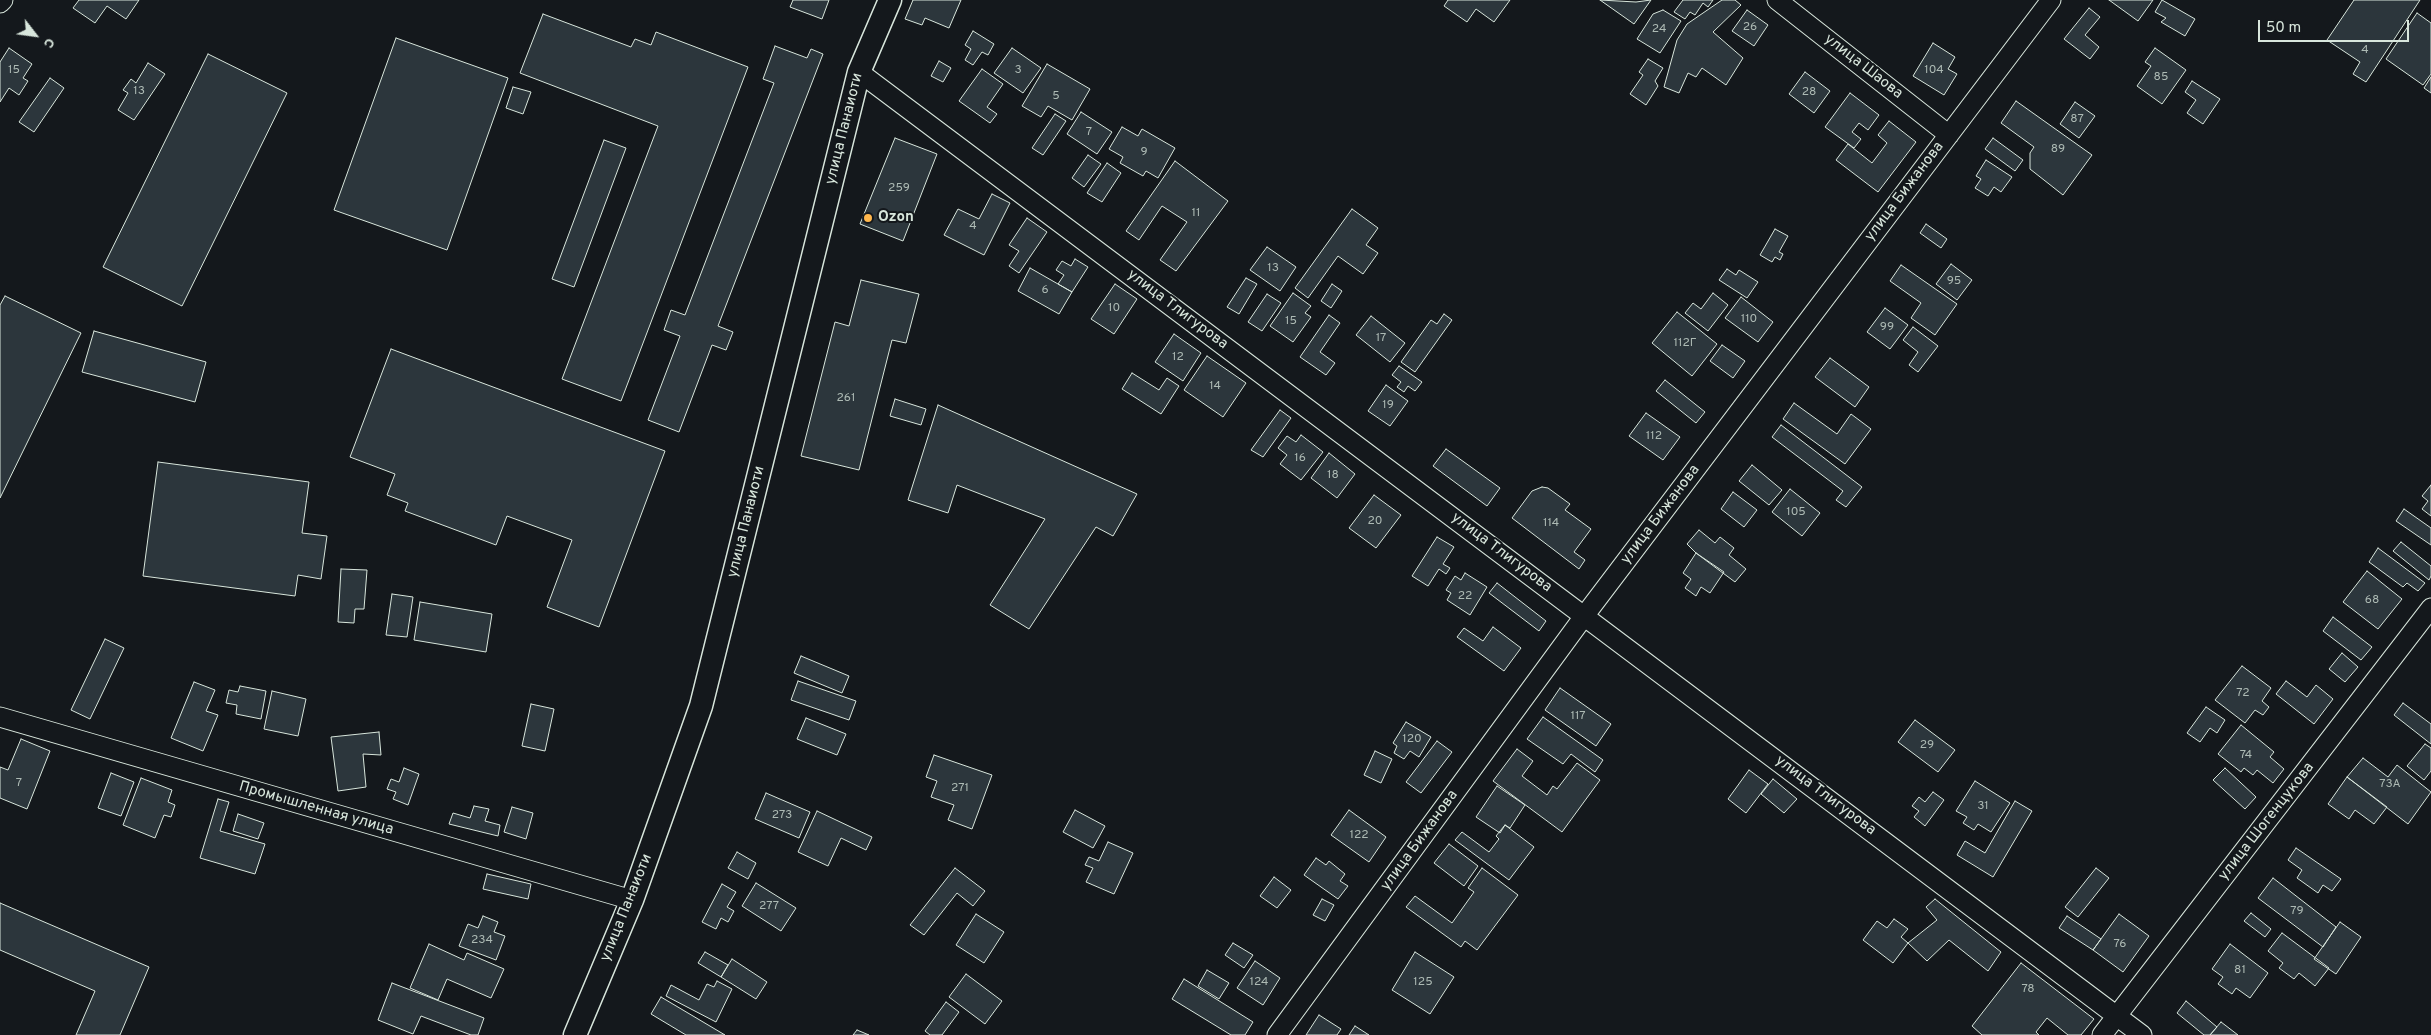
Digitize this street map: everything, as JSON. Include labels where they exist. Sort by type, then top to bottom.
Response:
[{"type":"street","name":"улица Панаиоти","points":[[575,1035],[632,900],[701,706],[859,72],[890,0]]},
{"type":"street","name":"улица Шаова","points":[[1777,0],[1949,135]]},
{"type":"street","name":"улица Бижанова","points":[[1277,1035],[1585,615],[2051,0]]},
{"type":"street","name":"улица Тлигурова","points":[[859,72],[1585,615],[2142,1035]]},
{"type":"street","name":"улица Шогенцукова","points":[[2102,1035],[2431,608]]},
{"type":"street","name":"Промышленная улица","points":[[0,717],[632,900]]},
{"type":"building","points":[[79,0],[139,0],[126,19],[107,6],[95,23],[73,8]]},
{"type":"building","points":[[793,0],[829,0],[822,19],[790,7]]},
{"type":"building","points":[[913,0],[961,0],[949,28],[925,18],[922,25],[905,19]]},
{"type":"building","points":[[1448,0],[1510,0],[1494,22],[1476,9],[1467,22],[1444,6]]},
{"type":"building","points":[[1600,0],[1636,2],[1651,0],[1634,24]]},
{"type":"building","points":[[1683,0],[1713,0],[1708,7],[1703,3],[1695,15],[1690,12],[1685,19],[1674,12]]},
{"type":"building","points":[[1722,0],[1735,0],[1741,5],[1713,32],[1743,58],[1726,85],[1702,68],[1696,77],[1688,73],[1679,93],[1664,87],[1677,40],[1687,24]]},
{"type":"building","points":[[2109,0],[2153,0],[2138,21]]},
{"type":"building","points":[[2162,0],[2195,19],[2185,36],[2161,22],[2166,18],[2155,12]]},
{"type":"building","points":[[2354,0],[2420,0],[2366,82],[2353,74],[2360,62],[2327,40]]},
{"type":"building","points":[[2089,8],[2100,17],[2085,35],[2099,47],[2090,59],[2064,39]]},
{"type":"building","points":[[1663,10],[1681,21],[1660,53],[1637,39],[1653,14]]},
{"type":"building","points":[[1747,10],[1768,25],[1754,46],[1732,31]]},
{"type":"building","points":[[2417,13],[2431,23],[2431,74],[2423,85],[2386,59]]},
{"type":"building","points":[[543,14],[631,47],[635,39],[651,45],[656,32],[748,67],[621,401],[562,379],[658,126],[520,73]]},
{"type":"building","points":[[973,31],[994,44],[988,55],[982,52],[973,65],[965,60],[971,49],[965,45]]},
{"type":"building","points":[[396,38],[508,78],[447,250],[334,210]]},
{"type":"building","points":[[1933,43],[1955,57],[1948,69],[1957,74],[1944,95],[1913,76]]},
{"type":"building","points":[[775,46],[807,58],[811,49],[823,54],[718,326],[733,332],[726,350],[712,345],[679,432],[648,420],[680,336],[664,330],[671,310],[685,315],[774,83],[763,79]]},
{"type":"building","points":[[9,48],[32,64],[23,78],[28,81],[19,95],[9,88],[0,102],[0,62]]},
{"type":"building","points":[[1012,48],[1041,68],[1023,93],[994,73]]},
{"type":"building","points":[[2155,48],[2186,70],[2162,104],[2137,86],[2151,66],[2145,62]]},
{"type":"building","points":[[208,54],[287,93],[182,306],[103,267]]},
{"type":"building","points":[[1648,59],[1663,68],[1655,81],[1658,86],[1646,105],[1630,94],[1643,75],[1639,72]]},
{"type":"building","points":[[939,61],[951,68],[943,82],[931,76]]},
{"type":"building","points":[[148,63],[165,74],[134,120],[118,110],[128,93],[123,90],[131,79],[136,83]]},
{"type":"building","points":[[1047,64],[1090,89],[1072,120],[1048,106],[1041,117],[1022,106]]},
{"type":"building","points":[[982,69],[1003,84],[987,107],[997,114],[990,123],[959,101]]},
{"type":"building","points":[[1805,72],[1830,91],[1814,113],[1789,94]]},
{"type":"building","points":[[2431,77],[2431,93],[2424,88]]},
{"type":"building","points":[[50,78],[64,88],[34,132],[19,122]]},
{"type":"building","points":[[2192,81],[2220,99],[2203,124],[2187,113],[2196,100],[2185,92]]},
{"type":"building","points":[[513,87],[531,92],[523,114],[506,108]]},
{"type":"building","points":[[1850,93],[1879,115],[1868,130],[1859,123],[1852,132],[1861,139],[1854,148],[1825,127]]},
{"type":"building","points":[[2016,101],[2092,155],[2063,195],[2030,169],[2030,153],[2034,147],[2001,123]]},
{"type":"building","points":[[2075,102],[2095,116],[2079,138],[2060,124]]},
{"type":"building","points":[[1081,112],[1112,132],[1097,154],[1067,134]]},
{"type":"building","points":[[1055,114],[1066,121],[1043,155],[1032,148]]},
{"type":"building","points":[[1889,121],[1916,142],[1878,192],[1836,160],[1848,144],[1872,163],[1887,143],[1878,135]]},
{"type":"building","points":[[1122,127],[1138,136],[1142,129],[1175,148],[1158,178],[1146,171],[1143,176],[1120,163],[1123,157],[1109,149]]},
{"type":"building","points":[[895,138],[937,154],[903,241],[860,224]]},
{"type":"building","points":[[1993,138],[2023,160],[2015,171],[1985,149]]},
{"type":"building","points":[[604,140],[626,148],[574,287],[552,279]]},
{"type":"building","points":[[1088,155],[1101,164],[1084,187],[1072,178]]},
{"type":"building","points":[[1986,160],[2012,177],[2001,192],[1994,187],[1988,196],[1975,188],[1981,179],[1976,176]]},
{"type":"building","points":[[1175,161],[1228,201],[1176,271],[1160,260],[1187,222],[1162,206],[1139,240],[1126,231]]},
{"type":"building","points":[[1107,163],[1121,173],[1102,202],[1087,193]]},
{"type":"building","points":[[992,194],[1010,203],[984,255],[944,235],[958,209],[979,219]]},
{"type":"building","points":[[1352,209],[1378,228],[1366,245],[1378,253],[1363,274],[1338,256],[1308,298],[1295,288]]},
{"type":"building","points":[[1027,218],[1047,232],[1019,273],[1009,266],[1019,251],[1009,245]]},
{"type":"building","points":[[1926,224],[1947,239],[1941,248],[1920,233]]},
{"type":"building","points":[[1775,229],[1788,236],[1779,252],[1783,254],[1780,260],[1775,257],[1772,262],[1760,255]]},
{"type":"building","points":[[1267,247],[1296,267],[1280,291],[1250,270]]},
{"type":"building","points":[[1075,259],[1088,267],[1072,292],[1058,284],[1064,275],[1056,270],[1062,261],[1071,266]]},
{"type":"building","points":[[1951,264],[1972,280],[1957,300],[1936,284]]},
{"type":"building","points":[[1901,265],[1957,304],[1935,335],[1911,318],[1921,303],[1890,281]]},
{"type":"building","points":[[1030,268],[1072,292],[1059,314],[1018,291]]},
{"type":"building","points":[[1727,269],[1736,275],[1739,270],[1758,282],[1747,298],[1719,280]]},
{"type":"building","points":[[1246,278],[1257,284],[1239,314],[1227,307]]},
{"type":"building","points":[[861,280],[919,294],[906,343],[892,340],[859,470],[801,456],[835,322],[849,326]]},
{"type":"building","points":[[1115,284],[1137,299],[1114,334],[1091,319]]},
{"type":"building","points":[[1332,284],[1342,291],[1331,308],[1321,301]]},
{"type":"building","points":[[1293,293],[1311,306],[1305,313],[1311,317],[1293,342],[1270,326]]},
{"type":"building","points":[[1713,293],[1728,305],[1708,331],[1685,313],[1693,303],[1701,309]]},
{"type":"building","points":[[1267,294],[1281,303],[1262,331],[1248,322]]},
{"type":"building","points":[[5,296],[81,333],[0,498],[0,305]]},
{"type":"building","points":[[1741,297],[1773,322],[1758,342],[1725,318]]},
{"type":"building","points":[[1885,308],[1908,325],[1890,349],[1867,332]]},
{"type":"building","points":[[1677,312],[1717,344],[1692,376],[1652,343]]},
{"type":"building","points":[[1444,314],[1452,320],[1415,372],[1401,362],[1431,320],[1437,324]]},
{"type":"building","points":[[1329,315],[1340,323],[1320,352],[1335,363],[1326,375],[1300,357]]},
{"type":"building","points":[[1371,316],[1405,343],[1390,362],[1356,335]]},
{"type":"building","points":[[1913,327],[1938,346],[1918,372],[1909,365],[1918,352],[1903,340]]},
{"type":"building","points":[[94,331],[206,362],[195,402],[82,372]]},
{"type":"building","points":[[1174,334],[1201,353],[1183,381],[1155,362]]},
{"type":"building","points":[[1722,345],[1745,361],[1733,378],[1710,361]]},
{"type":"building","points":[[391,349],[665,451],[599,627],[547,607],[572,540],[507,516],[496,545],[405,511],[408,503],[387,495],[395,474],[350,457]]},
{"type":"building","points":[[1207,356],[1246,383],[1223,417],[1184,390]]},
{"type":"building","points":[[1830,358],[1869,387],[1855,407],[1815,377]]},
{"type":"building","points":[[1399,366],[1422,382],[1415,391],[1408,386],[1404,392],[1397,387],[1401,382],[1392,375]]},
{"type":"building","points":[[1132,373],[1159,390],[1167,378],[1179,386],[1161,414],[1122,389]]},
{"type":"building","points":[[1665,380],[1705,412],[1696,423],[1656,391]]},
{"type":"building","points":[[1386,385],[1408,401],[1390,426],[1368,411]]},
{"type":"building","points":[[895,399],[926,409],[921,425],[890,416]]},
{"type":"building","points":[[1794,403],[1837,434],[1851,414],[1871,429],[1845,464],[1783,419]]},
{"type":"building","points":[[938,405],[1137,494],[1113,536],[1096,527],[1029,629],[990,605],[1045,519],[957,485],[948,513],[908,500]]},
{"type":"building","points":[[1280,410],[1291,418],[1263,457],[1251,450]]},
{"type":"building","points":[[1646,413],[1680,437],[1663,460],[1629,436]]},
{"type":"building","points":[[1781,425],[1862,487],[1846,507],[1836,500],[1843,491],[1772,437]]},
{"type":"building","points":[[1301,435],[1323,452],[1301,480],[1280,464],[1287,455],[1278,448],[1287,436],[1296,442]]},
{"type":"building","points":[[1446,449],[1500,488],[1487,506],[1433,466]]},
{"type":"building","points":[[1329,453],[1355,474],[1337,498],[1311,478]]},
{"type":"building","points":[[158,462],[309,482],[302,533],[327,536],[321,579],[298,575],[295,596],[143,576]]},
{"type":"building","points":[[1752,465],[1782,490],[1769,505],[1739,481]]},
{"type":"building","points":[[2431,485],[2431,516],[2422,509],[2428,501],[2422,496]]},
{"type":"building","points":[[1542,487],[1548,488],[1570,504],[1565,510],[1591,529],[1574,552],[1585,560],[1579,569],[1512,518],[1532,491]]},
{"type":"building","points":[[1790,489],[1820,513],[1802,536],[1772,512]]},
{"type":"building","points":[[1733,492],[1757,510],[1744,527],[1721,509]]},
{"type":"building","points":[[1374,495],[1401,515],[1376,548],[1349,528]]},
{"type":"building","points":[[2404,509],[2431,528],[2431,545],[2396,521]]},
{"type":"building","points":[[1699,530],[1715,543],[1720,537],[1734,548],[1729,555],[1746,569],[1735,582],[1687,544]]},
{"type":"building","points":[[1437,537],[1454,547],[1443,564],[1450,568],[1446,574],[1439,569],[1428,586],[1412,576]]},
{"type":"building","points":[[2401,542],[2431,566],[2429,580],[2393,551]]},
{"type":"building","points":[[2378,548],[2425,583],[2418,591],[2407,583],[2403,587],[2369,562]]},
{"type":"building","points":[[1696,553],[1724,572],[1710,593],[1701,587],[1696,596],[1685,588],[1691,579],[1683,573]]},
{"type":"building","points":[[341,569],[367,570],[364,609],[355,609],[354,623],[338,622]]},
{"type":"building","points":[[2367,571],[2402,599],[2378,629],[2343,602]]},
{"type":"building","points":[[1465,573],[1487,587],[1470,615],[1447,600],[1451,593],[1446,590],[1455,576],[1461,580]]},
{"type":"building","points":[[1497,583],[1546,621],[1539,631],[1489,593]]},
{"type":"building","points":[[392,594],[413,597],[407,637],[386,635]]},
{"type":"building","points":[[420,602],[492,614],[486,652],[414,640]]},
{"type":"building","points":[[2333,617],[2372,647],[2361,660],[2323,631]]},
{"type":"building","points":[[1493,627],[1521,648],[1504,671],[1457,637],[1464,628],[1483,641]]},
{"type":"building","points":[[105,639],[124,648],[90,719],[71,710]]},
{"type":"building","points":[[2342,653],[2358,667],[2345,682],[2329,669]]},
{"type":"building","points":[[801,656],[849,676],[842,693],[794,673]]},
{"type":"building","points":[[2242,666],[2271,688],[2262,701],[2269,707],[2263,715],[2255,710],[2245,723],[2215,700]]},
{"type":"building","points":[[798,681],[856,701],[849,720],[791,700]]},
{"type":"building","points":[[2286,681],[2307,697],[2316,685],[2333,699],[2314,724],[2276,694]]},
{"type":"building","points":[[194,682],[215,690],[206,711],[218,715],[203,751],[171,738]]},
{"type":"building","points":[[240,686],[266,691],[261,719],[236,714],[237,705],[226,703],[229,690],[238,692]]},
{"type":"building","points":[[1560,688],[1611,724],[1596,746],[1545,710]]},
{"type":"building","points":[[272,691],[306,699],[298,736],[264,729]]},
{"type":"building","points":[[2403,703],[2431,724],[2431,744],[2394,715]]},
{"type":"building","points":[[531,704],[554,709],[545,751],[522,746]]},
{"type":"building","points":[[2206,707],[2225,720],[2217,733],[2210,728],[2200,742],[2187,733]]},
{"type":"building","points":[[1543,717],[1603,760],[1595,772],[1571,754],[1563,764],[1527,739]]},
{"type":"building","points":[[806,718],[846,734],[837,755],[797,739]]},
{"type":"building","points":[[1915,720],[1955,750],[1938,772],[1898,742]]},
{"type":"building","points":[[1406,722],[1431,737],[1419,757],[1410,751],[1404,759],[1394,753],[1397,746],[1393,743]]},
{"type":"building","points":[[2241,725],[2274,752],[2270,757],[2284,769],[2273,783],[2257,770],[2253,775],[2244,768],[2241,772],[2218,754]]},
{"type":"building","points":[[379,732],[381,755],[363,754],[366,787],[338,791],[331,737]]},
{"type":"building","points":[[21,739],[50,751],[27,809],[0,798],[0,767],[8,770]]},
{"type":"building","points":[[1437,741],[1452,752],[1421,793],[1406,782]]},
{"type":"building","points":[[2425,744],[2431,748],[2431,771],[2424,780],[2407,766]]},
{"type":"building","points":[[1517,749],[1533,761],[1522,776],[1547,795],[1553,786],[1557,789],[1577,763],[1600,780],[1562,832],[1493,781]]},
{"type":"building","points":[[1375,751],[1392,759],[1381,783],[1364,775]]},
{"type":"building","points":[[934,755],[992,775],[972,829],[948,820],[954,805],[931,797],[937,781],[926,777]]},
{"type":"building","points":[[2363,758],[2388,777],[2397,765],[2431,792],[2408,824],[2347,777]]},
{"type":"building","points":[[404,768],[419,774],[408,805],[393,799],[396,792],[387,789],[391,779],[399,782]]},
{"type":"building","points":[[2225,768],[2256,797],[2245,809],[2213,780]]},
{"type":"building","points":[[1749,770],[1768,784],[1746,813],[1728,799]]},
{"type":"building","points":[[111,773],[134,782],[121,816],[98,808]]},
{"type":"building","points":[[2347,777],[2387,807],[2374,824],[2355,810],[2349,819],[2328,804]]},
{"type":"building","points":[[141,778],[172,790],[168,802],[175,805],[171,817],[164,815],[155,838],[123,825]]},
{"type":"building","points":[[1773,779],[1797,799],[1784,813],[1761,794]]},
{"type":"building","points":[[1975,781],[2010,803],[1991,832],[1978,824],[1974,830],[1963,823],[1967,817],[1956,811]]},
{"type":"building","points":[[1497,786],[1525,805],[1510,828],[1505,825],[1500,833],[1476,817]]},
{"type":"building","points":[[1933,792],[1944,800],[1925,826],[1914,817],[1919,811],[1912,806],[1919,797],[1925,802]]},
{"type":"building","points":[[766,793],[810,812],[799,838],[755,819]]},
{"type":"building","points":[[218,799],[229,802],[220,831],[265,844],[255,874],[200,858]]},
{"type":"building","points":[[2015,801],[2032,811],[1993,877],[1957,855],[1965,841],[1985,853]]},
{"type":"building","points":[[474,806],[489,809],[485,821],[500,825],[498,836],[449,824],[453,813],[470,818]]},
{"type":"building","points":[[512,807],[533,813],[526,839],[504,832]]},
{"type":"building","points":[[1075,810],[1105,826],[1093,848],[1063,832]]},
{"type":"building","points":[[1349,810],[1386,837],[1369,862],[1331,835]]},
{"type":"building","points":[[817,811],[872,837],[866,850],[841,838],[828,866],[798,852]]},
{"type":"building","points":[[238,814],[264,823],[258,839],[233,831]]},
{"type":"building","points":[[1505,825],[1534,847],[1509,880],[1455,840],[1462,832],[1489,852],[1499,839],[1496,836]]},
{"type":"building","points":[[1108,842],[1133,853],[1114,894],[1086,882],[1093,868],[1085,865],[1089,857],[1099,861]]},
{"type":"building","points":[[1449,844],[1478,866],[1464,886],[1434,863]]},
{"type":"building","points":[[2296,848],[2341,879],[2332,891],[2323,885],[2318,893],[2297,878],[2302,870],[2288,860]]},
{"type":"building","points":[[737,852],[756,863],[748,879],[728,868]]},
{"type":"building","points":[[1316,858],[1326,865],[1329,861],[1345,874],[1340,881],[1348,886],[1338,899],[1304,875]]},
{"type":"building","points":[[955,868],[985,891],[973,906],[957,893],[924,935],[910,925]]},
{"type":"building","points":[[1482,868],[1518,895],[1477,950],[1465,941],[1461,947],[1406,907],[1415,896],[1452,923],[1474,892],[1468,888]]},
{"type":"building","points":[[2096,868],[2109,878],[2078,917],[2065,907]]},
{"type":"building","points":[[487,874],[531,884],[528,899],[483,889]]},
{"type":"building","points":[[1274,877],[1291,890],[1277,908],[1260,896]]},
{"type":"building","points":[[2273,878],[2336,927],[2323,947],[2258,898]]},
{"type":"building","points":[[756,883],[796,908],[781,931],[742,906]]},
{"type":"building","points":[[722,884],[736,892],[727,907],[734,911],[728,922],[721,918],[716,929],[702,922]]},
{"type":"building","points":[[1322,899],[1334,905],[1325,921],[1313,915]]},
{"type":"building","points":[[1935,899],[2001,952],[1988,971],[1949,940],[1927,961],[1908,943],[1937,920],[1926,907]]},
{"type":"building","points":[[0,903],[149,967],[120,1035],[76,1035],[95,991],[0,950]]},
{"type":"building","points":[[2251,913],[2271,929],[2265,937],[2244,921]]},
{"type":"building","points":[[976,914],[1004,932],[984,963],[956,945]]},
{"type":"building","points":[[2119,914],[2149,936],[2123,972],[2093,950]]},
{"type":"building","points":[[483,916],[498,922],[494,932],[505,936],[496,960],[459,946],[468,924],[478,928]]},
{"type":"building","points":[[2067,916],[2101,939],[2093,950],[2059,928]]},
{"type":"building","points":[[1894,919],[1908,929],[1901,937],[1908,943],[1893,963],[1863,940],[1877,921],[1887,928]]},
{"type":"building","points":[[2340,922],[2361,937],[2336,974],[2314,959]]},
{"type":"building","points":[[2282,933],[2329,968],[2315,986],[2299,973],[2294,979],[2279,968],[2283,963],[2268,951]]},
{"type":"building","points":[[1233,943],[1253,955],[1244,968],[1225,955]]},
{"type":"building","points":[[429,944],[464,960],[467,953],[504,969],[491,998],[447,979],[438,1000],[410,988]]},
{"type":"building","points":[[2230,944],[2268,973],[2250,998],[2236,988],[2232,994],[2218,984],[2223,977],[2212,969]]},
{"type":"building","points":[[705,952],[728,965],[721,977],[698,963]]},
{"type":"building","points":[[1415,952],[1454,977],[1430,1014],[1392,990]]},
{"type":"building","points":[[732,959],[767,982],[756,999],[721,977]]},
{"type":"building","points":[[1255,961],[1280,978],[1263,1005],[1237,988]]},
{"type":"building","points":[[2021,963],[2094,1019],[2081,1035],[2068,1035],[2047,1018],[2036,1032],[2039,1035],[1982,1035],[1972,1026]]},
{"type":"building","points":[[1207,970],[1229,983],[1219,999],[1198,986]]},
{"type":"building","points":[[966,974],[1002,1001],[985,1024],[949,997]]},
{"type":"building","points":[[1184,979],[1253,1022],[1245,1035],[1231,1035],[1172,999]]},
{"type":"building","points":[[717,981],[732,989],[716,1022],[666,996],[671,985],[699,1000],[707,984],[714,987]]},
{"type":"building","points":[[392,983],[484,1018],[478,1035],[471,1035],[421,1016],[413,1034],[378,1020]]},
{"type":"building","points":[[661,997],[725,1035],[686,1035],[651,1014]]},
{"type":"building","points":[[2186,1001],[2217,1027],[2210,1035],[2204,1035],[2177,1013]]},
{"type":"building","points":[[946,1002],[959,1012],[942,1035],[930,1035],[925,1031]]},
{"type":"building","points":[[1319,1015],[1341,1029],[1337,1035],[1306,1035]]},
{"type":"building","points":[[2221,1022],[2238,1035],[2210,1035]]},
{"type":"building","points":[[1355,1026],[1369,1035],[1349,1035]]},
{"type":"building","points":[[857,1030],[869,1035],[853,1035]]},
{"type":"place","name":"Ozon","points":[[868,218]]}]
